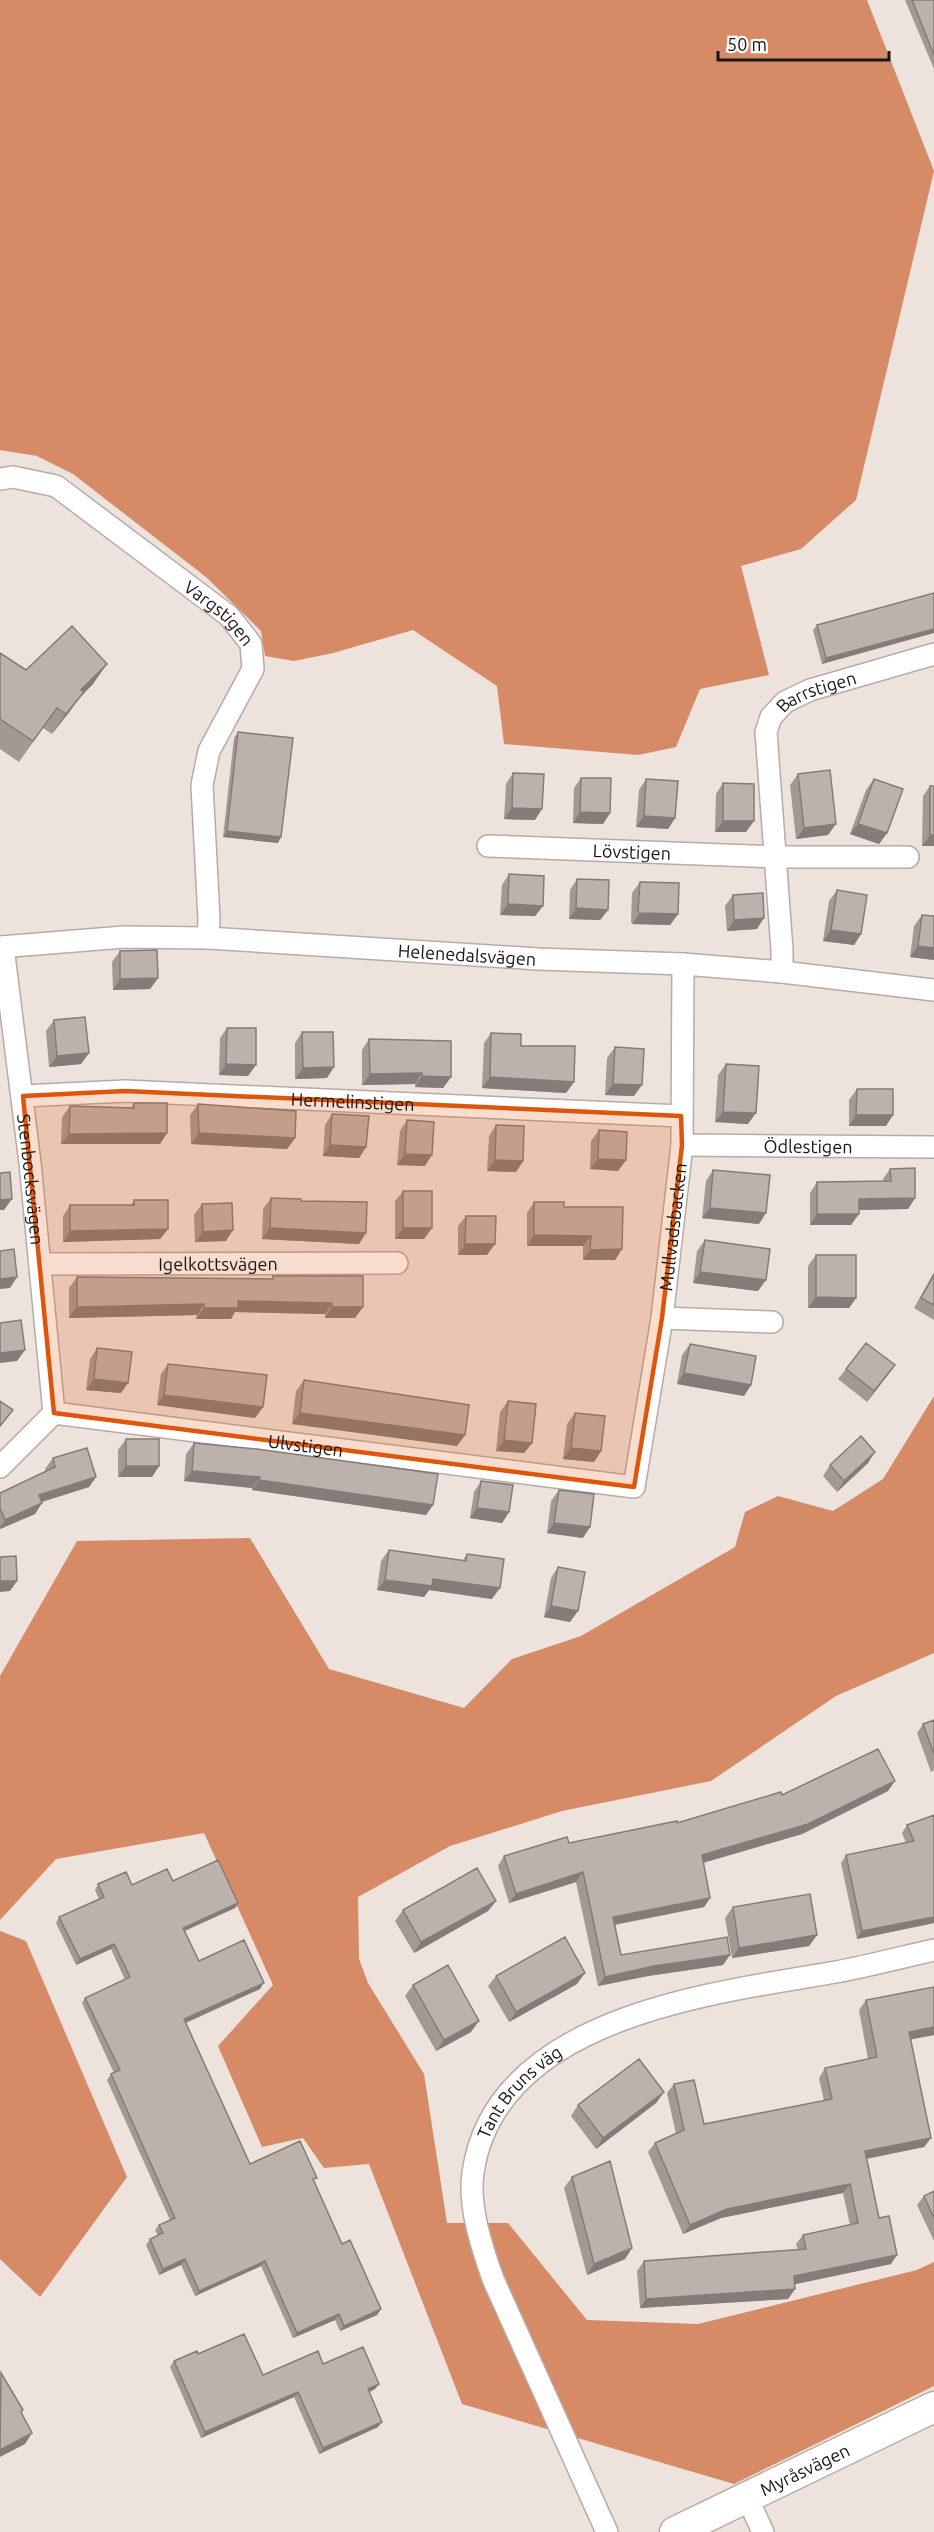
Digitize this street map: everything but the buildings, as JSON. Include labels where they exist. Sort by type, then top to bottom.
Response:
[{"type":"street","name":"Vargstigen","points":[[0,479],[13,477],[56,486],[229,616],[251,644],[253,669],[209,751],[202,785],[208,938]]},
{"type":"street","name":"Barrstigen","points":[[782,972],[766,732],[771,717],[785,702],[810,690],[934,654]]},
{"type":"street","name":"Lövstigen","points":[[488,846],[774,857]]},
{"type":"street","points":[[774,857],[908,857]]},
{"type":"street","name":"Helenedalsvägen","points":[[2,947],[124,938],[208,938],[538,959],[683,964],[782,972],[934,990]]},
{"type":"street","name":"Stenbocksvägen","points":[[2,947],[23,1096],[54,1413]]},
{"type":"street","name":"Mullvadsbacken","points":[[634,1487],[662,1318],[682,1145],[683,964]]},
{"type":"street","name":"Hermelinstigen","points":[[23,1096],[125,1091],[681,1116]]},
{"type":"street","name":"Ödlestigen","points":[[682,1145],[934,1147]]},
{"type":"street","name":"Igelkottsvägen","points":[[41,1264],[397,1263]]},
{"type":"street","points":[[662,1318],[772,1322]]},
{"type":"street","points":[[0,1467],[54,1413]]},
{"type":"street","name":"Ulvstigen","points":[[54,1413],[634,1487]]},
{"type":"street","name":"Tant Bruns väg","points":[[607,2532],[493,2279],[481,2246],[474,2210],[472,2174],[482,2137],[499,2102],[566,2044],[634,2015],[692,1997],[842,1971],[934,1950]]},
{"type":"street","name":"Myråsvägen","points":[[675,2532],[934,2407]]},
{"type":"street","points":[[747,2497],[763,2532]]},
{"type":"highlighted area","points":[[125,1091],[681,1116],[682,1145],[662,1318],[634,1487],[54,1413],[23,1096]]},
{"type":"shaded area","points":[[0,0],[867,0],[934,171],[856,500],[801,549],[741,566],[769,675],[700,689],[676,747],[638,755],[504,744],[497,686],[413,630],[333,653],[294,661],[265,656],[261,631],[206,577],[73,474],[37,456],[0,450]]},
{"type":"shaded area","points":[[934,1396],[934,1653],[836,1696],[711,1781],[562,1811],[450,1846],[358,1897],[359,1959],[368,1983],[424,2074],[447,2223],[508,2223],[587,2320],[698,2324],[917,2270],[934,2262],[934,2386],[734,2484],[462,2404],[369,2164],[324,2168],[303,2138],[262,2147],[218,2046],[273,1985],[204,1833],[56,1859],[0,1920],[0,1676],[77,1541],[250,1538],[329,1669],[464,1708],[512,1659],[581,1636],[735,1547],[745,1512],[778,1496],[833,1511],[883,1479]]},
{"type":"shaded area","points":[[0,1931],[26,1941],[127,2177],[40,2297],[0,2259]]}]
